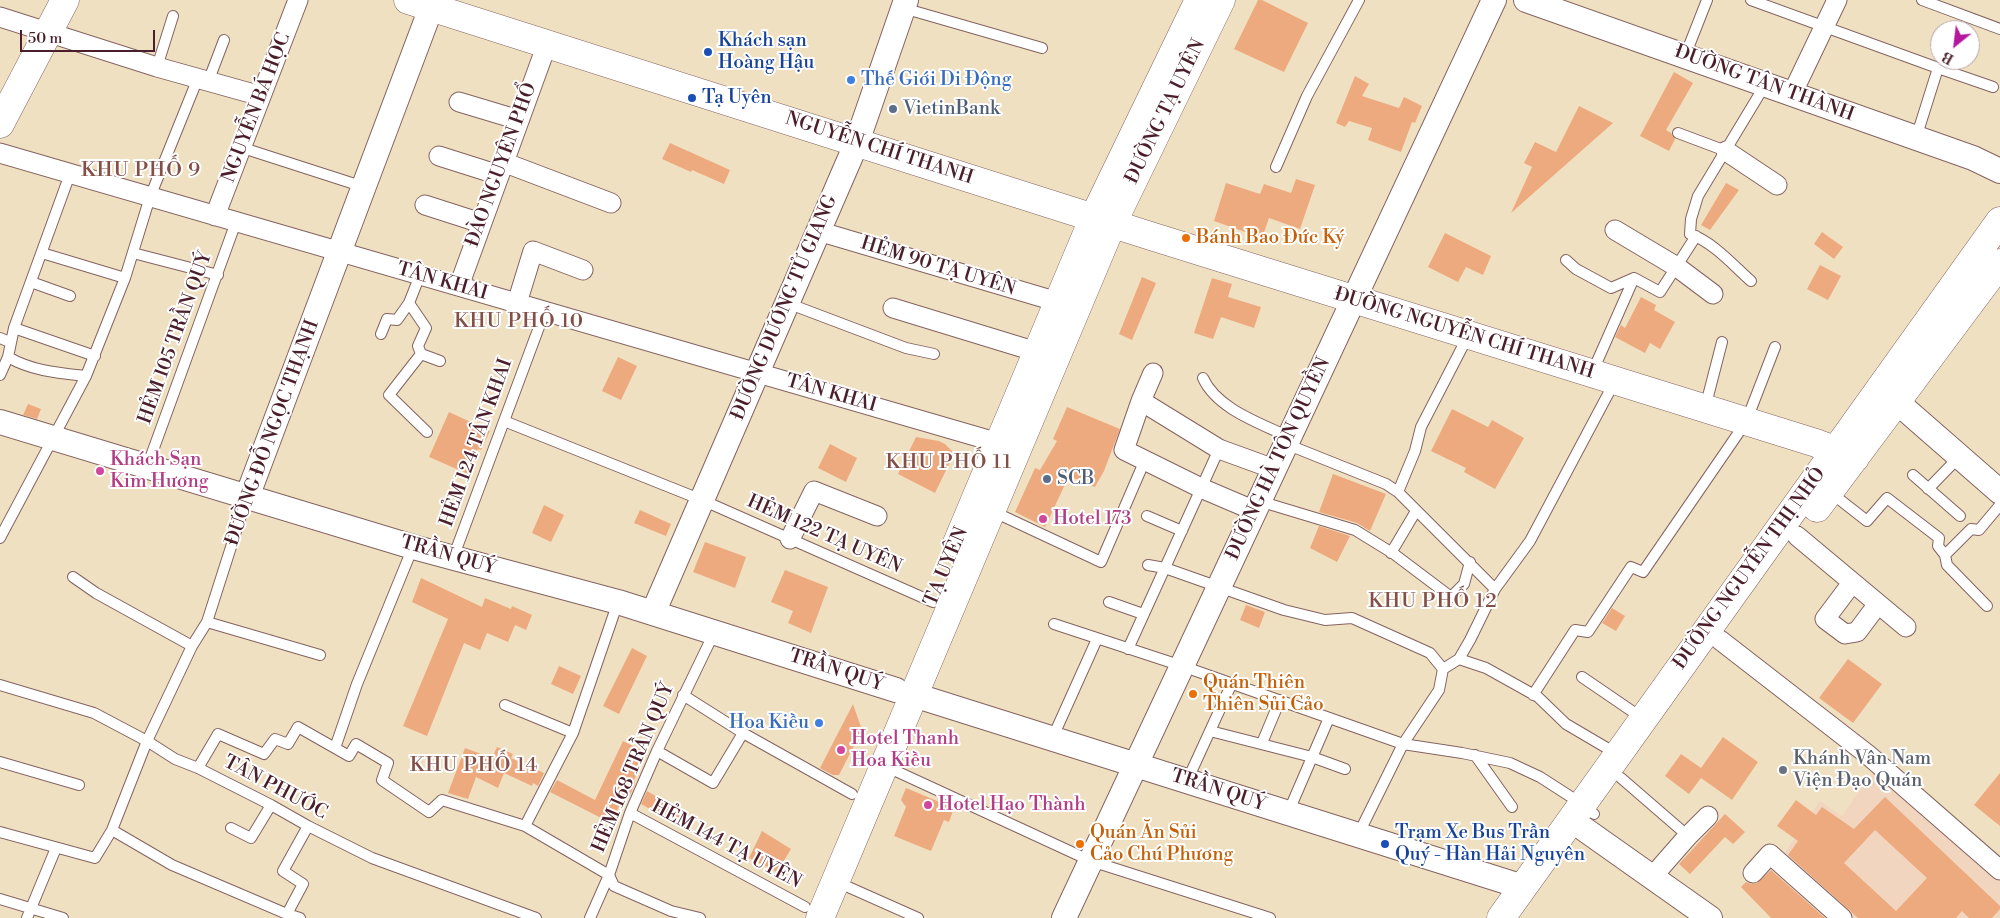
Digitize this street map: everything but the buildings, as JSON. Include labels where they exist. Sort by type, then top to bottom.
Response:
[{"type":"main road","points":[[0,124],[65,0]]},
{"type":"main road","name":"ĐƯỜNG TẠ UYÊN","points":[[1103,221],[1199,0]]},
{"type":"main road","name":"ĐƯỜNG TẠ UYÊN","points":[[1103,221],[1220,0]]},
{"type":"main road","name":"NGUYỄN CHÍ THANH","points":[[424,2],[547,44],[1103,221]]},
{"type":"main road","name":"ĐƯỜNG NGUYỄN CHÍ THANH","points":[[1103,221],[1845,454]]},
{"type":"main road","name":"TẠ UYÊN","points":[[808,914],[852,794],[905,692],[992,511],[1008,446],[1037,352],[1058,302],[1103,221]]},
{"type":"main road","name":"TẠ UYÊN","points":[[808,914],[835,881],[884,765],[933,602],[1008,446],[1103,221]]},
{"type":"main road","points":[[1845,454],[1889,394],[2000,221]]},
{"type":"main road","points":[[1889,394],[2000,263]]},
{"type":"main road","name":"ĐƯỜNG NGUYỄN THỊ NHỎ","points":[[1501,918],[1530,890],[1620,766],[1720,640],[1829,491],[1845,454]]},
{"type":"main road","name":"ĐƯỜNG NGUYỄN THỊ NHỎ","points":[[1620,766],[1643,719],[1845,454]]},
{"type":"main road","name":"ĐƯỜNG NGUYỄN THỊ NHỎ","points":[[1520,918],[1530,890]]},
{"type":"street","name":"NGUYỄN BÁ HỌC","points":[[215,216],[298,0]]},
{"type":"street","name":"ĐƯỜNG HÀ TÔN QUYỀN","points":[[1064,918],[1494,0]]},
{"type":"street","name":"ĐƯỜNG TÂN THÀNH","points":[[1526,0],[1983,162],[2000,171]]},
{"type":"street","points":[[1792,94],[1837,0]]},
{"type":"street","name":"ĐƯỜNG ĐỖ NGỌC THẠNH","points":[[247,497],[365,187],[424,2]]},
{"type":"street","name":"ĐƯỜNG DƯƠNG TỬ GIANG","points":[[653,613],[857,142],[904,4]]},
{"type":"street","points":[[0,17],[157,67],[261,96]]},
{"type":"street","name":"ĐÀO NGUYÊN PHỔ","points":[[459,286],[547,44]]},
{"type":"street","points":[[459,102],[519,120]]},
{"type":"street","points":[[1726,151],[1777,185]]},
{"type":"street","name":"TÂN KHAI","points":[[0,154],[1008,446]]},
{"type":"street","points":[[439,156],[501,168],[611,203]]},
{"type":"street","points":[[425,205],[482,223]]},
{"type":"street","points":[[1615,230],[1677,266],[1713,294]]},
{"type":"street","name":"HẺM 90 TẠ UYÊN","points":[[818,231],[1058,302]]},
{"type":"street","points":[[517,304],[533,251],[583,270]]},
{"type":"street","points":[[893,308],[1037,352]]},
{"type":"street","points":[[1153,373],[1124,450],[1201,488],[1257,506]]},
{"type":"street","points":[[1889,394],[2000,492]]},
{"type":"street","points":[[1141,401],[1219,448],[1274,469]]},
{"type":"street","name":"TRẦN QUÝ","points":[[0,422],[453,558],[618,602],[1530,890]]},
{"type":"street","points":[[790,540],[814,491],[877,516]]},
{"type":"street","points":[[1797,536],[1906,627]]},
{"type":"street","points":[[1852,583],[1825,619],[1845,634],[1857,632],[1878,604]]},
{"type":"street","points":[[1720,640],[1867,754],[2000,870]]},
{"type":"street","points":[[1652,877],[1708,816]]},
{"type":"street","points":[[1583,817],[1652,877],[1710,918]]},
{"type":"street","points":[[1753,874],[1770,854],[1842,918]]},
{"type":"lane","points":[[1276,167],[1307,96],[1358,0]]},
{"type":"lane","points":[[1685,56],[1707,0]]},
{"type":"lane","points":[[1750,0],[1930,65]]},
{"type":"lane","points":[[1922,0],[2000,29]]},
{"type":"lane","points":[[904,4],[1042,48]]},
{"type":"lane","points":[[157,67],[172,16]]},
{"type":"lane","points":[[0,538],[86,376],[125,278],[150,197],[203,80],[224,40]]},
{"type":"lane","points":[[1916,138],[1937,70]]},
{"type":"lane","points":[[1944,70],[1993,87]]},
{"type":"lane","points":[[1634,278],[1660,292],[1677,266],[1693,235],[1691,219],[1698,196],[1765,85]]},
{"type":"lane","points":[[1678,132],[1726,151]]},
{"type":"lane","points":[[242,148],[365,187]]},
{"type":"lane","points":[[0,375],[8,357],[14,328],[70,174]]},
{"type":"lane","name":"HẺM 105 TRẦN QUÝ","points":[[147,467],[236,222]]},
{"type":"lane","points":[[1693,235],[1718,252],[1751,281]]},
{"type":"lane","points":[[42,253],[125,278]]},
{"type":"lane","points":[[133,253],[218,274]]},
{"type":"lane","points":[[1566,260],[1576,269],[1611,288],[1634,278]]},
{"type":"lane","points":[[380,334],[387,319],[396,320],[409,303],[420,275]]},
{"type":"lane","points":[[1358,835],[1403,744],[1439,690],[1443,669],[1459,659],[1494,588],[1530,541],[1603,377],[1634,278]]},
{"type":"lane","points":[[31,282],[70,296]]},
{"type":"lane","points":[[409,303],[426,328],[418,346],[421,354],[440,361]]},
{"type":"lane","points":[[787,303],[906,348],[934,354]]},
{"type":"lane","name":"HẺM 124 TÂN KHAI","points":[[453,558],[545,312]]},
{"type":"lane","points":[[14,328],[94,356]]},
{"type":"lane","points":[[1398,492],[1416,451],[1421,427],[1469,335]]},
{"type":"lane","points":[[0,338],[10,342]]},
{"type":"lane","points":[[1705,409],[1722,342]]},
{"type":"lane","points":[[1533,694],[1575,630],[1588,632],[1631,567],[1643,572],[1746,422],[1775,347]]},
{"type":"lane","points":[[421,354],[389,395],[427,432]]},
{"type":"lane","points":[[8,357],[42,371],[86,376]]},
{"type":"lane","points":[[1202,378],[1207,388],[1223,404],[1288,441],[1386,484],[1398,492],[1494,588]]},
{"type":"lane","name":"HẺM 122 TẠ UYÊN","points":[[504,421],[702,500],[933,602]]},
{"type":"lane","points":[[1128,649],[1219,448]]},
{"type":"lane","points":[[1928,489],[1959,457]]},
{"type":"lane","points":[[992,511],[1101,562],[1145,460]]},
{"type":"lane","points":[[1912,475],[1960,516]]},
{"type":"lane","points":[[1829,491],[1867,521],[1887,498],[1939,538],[1938,546],[1945,555],[1947,565],[1987,606]]},
{"type":"lane","name":"ĐƯỜNG ĐỖ NGỌC THẠNH","points":[[56,848],[95,858],[112,830],[147,741],[192,646],[207,622],[247,497]]},
{"type":"lane","points":[[1945,555],[1970,529],[1979,530],[2000,505]]},
{"type":"lane","points":[[1257,506],[1355,530],[1391,553],[1450,597],[1464,584],[1470,562]]},
{"type":"lane","points":[[1391,553],[1416,510]]},
{"type":"lane","points":[[1147,516],[1182,531]]},
{"type":"lane","points":[[335,748],[357,684],[413,546]]},
{"type":"lane","points":[[1148,565],[1165,568],[1220,586],[1284,610],[1325,620],[1352,618],[1430,653],[1443,669]]},
{"type":"lane","points":[[73,577],[96,593],[192,646]]},
{"type":"lane","points":[[525,826],[573,733],[618,602]]},
{"type":"lane","points":[[1109,602],[1144,614]]},
{"type":"lane","points":[[207,622],[320,655]]},
{"type":"lane","points":[[1054,624],[1232,683],[1403,744],[1475,755],[1510,763],[1540,777],[1583,817]]},
{"type":"lane","name":"HẺM 168 TRẦN QUÝ","points":[[590,918],[609,875],[630,813],[657,751],[714,632]]},
{"type":"lane","points":[[1052,739],[1097,639]]},
{"type":"lane","points":[[1459,659],[1486,668],[1538,697],[1566,724],[1620,766],[1688,836]]},
{"type":"lane","points":[[1582,677],[1643,719]]},
{"type":"lane","points":[[1187,782],[1232,683]]},
{"type":"lane","name":"TÂN PHƯỚC","points":[[0,685],[94,713],[147,741],[175,759],[198,768],[272,805],[308,826],[372,858],[536,918]]},
{"type":"lane","points":[[683,695],[743,734],[852,794]]},
{"type":"lane","points":[[1262,743],[1280,700]]},
{"type":"lane","points":[[505,705],[573,733]]},
{"type":"lane","points":[[1288,813],[1330,718]]},
{"type":"lane","points":[[198,768],[218,734],[264,754],[275,738],[288,744],[298,727],[349,756],[356,744],[388,763],[382,780],[429,812],[442,800],[525,826],[609,875],[614,886],[671,912],[700,918]]},
{"type":"lane","points":[[1210,731],[1262,743],[1345,769]]},
{"type":"lane","points":[[657,751],[713,783],[743,734]]},
{"type":"lane","points":[[1475,755],[1512,807]]},
{"type":"lane","points":[[0,762],[79,785]]},
{"type":"lane","points":[[884,765],[1091,860],[1270,918]]},
{"type":"lane","points":[[231,828],[251,838],[272,805]]},
{"type":"lane","name":"HẺM 144 TẠ UYÊN","points":[[630,813],[808,914]]},
{"type":"lane","points":[[287,914],[303,884],[283,870],[308,826]]},
{"type":"lane","points":[[112,830],[172,865],[300,918]]},
{"type":"lane","points":[[0,832],[56,848],[29,913]]},
{"type":"lane","points":[[835,881],[918,918]]},
{"type":"lane","points":[[0,899],[29,913],[63,918]]},
{"type":"shaded area","points":[[1876,767],[2000,880],[2000,918],[1849,918],[1781,858],[1820,801],[1842,816]]},
{"type":"place","name":"Khách sạn Hoàng Hậu","points":[[708,52]]},
{"type":"place","name":"Thế Giới Di Động","points":[[851,80]]},
{"type":"place","name":"Tạ Uyên","points":[[692,98]]},
{"type":"place","name":"VietinBank","points":[[893,109]]},
{"type":"place","name":"Bánh Bao Đức Ký","points":[[1186,238]]},
{"type":"place","name":"Khách Sạn Kim Hương","points":[[100,471]]},
{"type":"place","name":"SCB","points":[[1047,479]]},
{"type":"place","name":"Hotel 173","points":[[1043,519]]},
{"type":"place","name":"Quán Thiên Thiên Sủi Cảo","points":[[1193,694]]},
{"type":"place","name":"Hoa Kiều","points":[[819,723]]},
{"type":"place","name":"Hotel Thanh Hoa Kiều","points":[[841,750]]},
{"type":"place","name":"Khánh Vân Nam Viện Đạo Quán","points":[[1783,770]]},
{"type":"place","name":"Hotel Hạo Thành","points":[[928,805]]},
{"type":"place","name":"Quán Ăn Sủi Cảo Chú Phương","points":[[1080,844]]},
{"type":"place","name":"Trạm Xe Bus Trần Quý - Hàn Hải Nguyên","points":[[1385,844]]},
{"type":"district","name":"KHU PHỐ 9","points":[[141,171]]},
{"type":"district","name":"KHU PHỐ 10","points":[[519,322]]},
{"type":"district","name":"KHU PHỐ 11","points":[[949,463]]},
{"type":"district","name":"KHU PHỐ 12","points":[[1433,602]]},
{"type":"district","name":"KHU PHỐ 14","points":[[474,766]]}]
